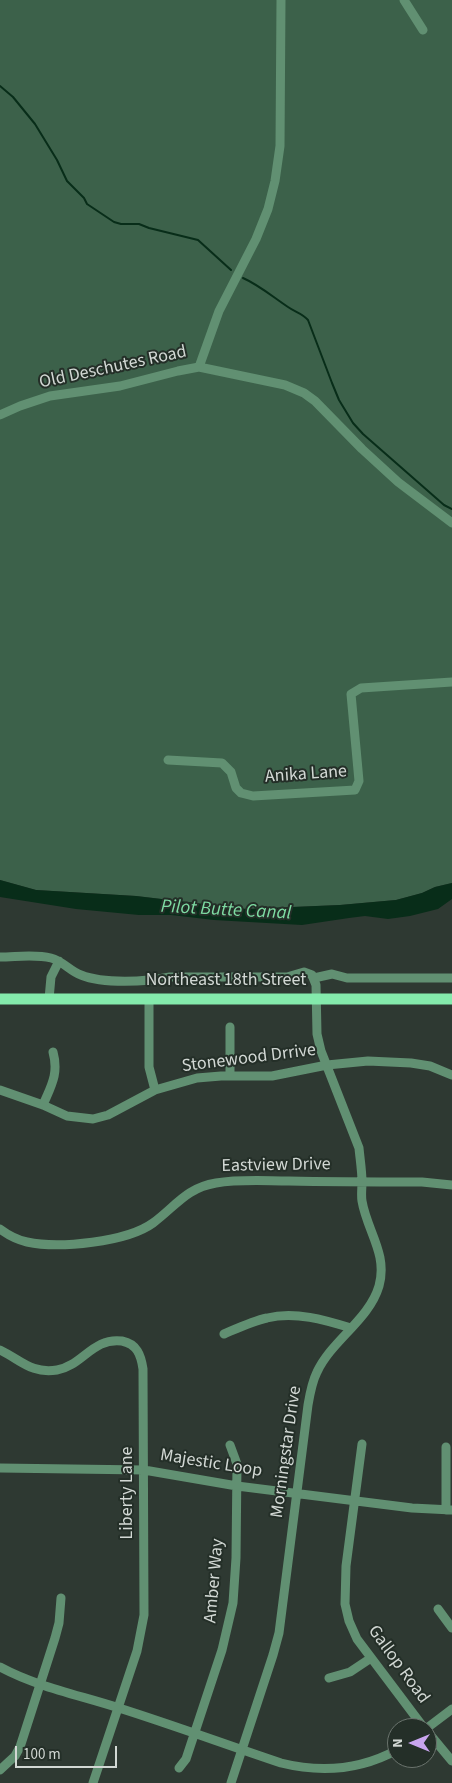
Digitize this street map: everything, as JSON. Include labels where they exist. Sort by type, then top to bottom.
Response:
[{"type":"main road","name":"Northeast 18th Street","points":[[0,999],[452,999]]},
{"type":"street","points":[[199,367],[219,311],[256,239],[268,209],[275,181],[280,146],[281,0]]},
{"type":"street","points":[[404,0],[423,30]]},
{"type":"street","name":"Old Deschutes Road","points":[[0,415],[50,396],[120,386],[199,367],[285,385],[304,393],[315,401],[362,449],[398,482],[452,523]]},
{"type":"street","name":"Anika Lane","points":[[168,760],[222,763],[231,772],[236,788],[242,793],[252,796],[355,790],[359,781],[351,694],[361,688],[452,682]]},
{"type":"street","points":[[0,957],[42,956],[59,961],[78,974],[100,980],[287,977],[304,972],[312,975],[314,978],[332,974],[347,978],[452,978]]},
{"type":"street","points":[[50,999],[51,977],[59,961]]},
{"type":"street","name":"Morningstar Drive","points":[[230,1783],[279,1634],[312,1385],[317,1371],[325,1358],[375,1296],[381,1270],[377,1244],[365,1213],[362,1199],[359,1148],[328,1066],[320,1051],[316,1034],[316,985],[314,978]]},
{"type":"street","points":[[149,999],[148,1066],[155,1090]]},
{"type":"street","points":[[230,1028],[230,1076]]},
{"type":"street","points":[[43,1105],[54,1080],[56,1069],[53,1052]]},
{"type":"street","name":"Stonewood Drrive","points":[[0,1090],[43,1105],[67,1116],[93,1119],[108,1116],[155,1090],[197,1078],[272,1076],[368,1061],[411,1063],[430,1066],[452,1074]]},
{"type":"street","name":"Eastview Drive","points":[[0,1229],[14,1238],[27,1242],[89,1243],[134,1232],[152,1224],[187,1193],[215,1183],[232,1181],[438,1182],[452,1185]]},
{"type":"street","points":[[224,1334],[268,1318],[284,1316],[304,1317],[351,1328]]},
{"type":"street","name":"Liberty Lane","points":[[0,1350],[27,1367],[50,1370],[68,1367],[92,1348],[107,1341],[127,1342],[136,1348],[141,1357],[143,1369],[144,1615],[139,1643],[93,1783]]},
{"type":"street","name":"Gallop Road","points":[[362,1444],[346,1566],[345,1604],[349,1621],[357,1639],[417,1718]]},
{"type":"street","name":"Amber Way","points":[[179,1768],[186,1759],[195,1733],[222,1650],[233,1603],[236,1558],[237,1464],[230,1445]]},
{"type":"street","points":[[446,1447],[449,1510]]},
{"type":"street","name":"Majestic Loop","points":[[0,1468],[144,1470],[237,1486],[355,1501],[449,1510]]},
{"type":"street","points":[[0,1770],[15,1756],[20,1747],[55,1638],[59,1623],[60,1598]]},
{"type":"street","points":[[438,1609],[452,1628]]},
{"type":"street","points":[[329,1678],[350,1672],[371,1658]]},
{"type":"street","points":[[0,1668],[40,1684],[118,1707],[300,1768],[333,1770],[355,1766],[387,1755]]},
{"type":"street","points":[[437,1721],[452,1709]]},
{"type":"street","name":"Gallop Road","points":[[437,1743],[452,1761]]},
{"type":"shaded area","points":[[0,0],[452,0],[452,883],[396,900],[340,905],[246,909],[136,896],[36,890],[0,880]]},
{"type":"water","name":"Pilot Butte Canal","points":[[0,880],[36,890],[136,896],[246,909],[340,905],[396,900],[452,883],[452,899],[438,909],[410,916],[388,919],[365,916],[302,925],[214,920],[171,915],[139,915],[76,909],[0,897]]},
{"type":"waterway","points":[[0,86],[13,97],[35,124],[57,160],[67,181],[84,198],[87,204],[114,222],[139,224],[198,240],[231,270]]},
{"type":"waterway","points":[[243,278],[308,320],[339,400],[353,423],[444,505],[452,509]]}]
